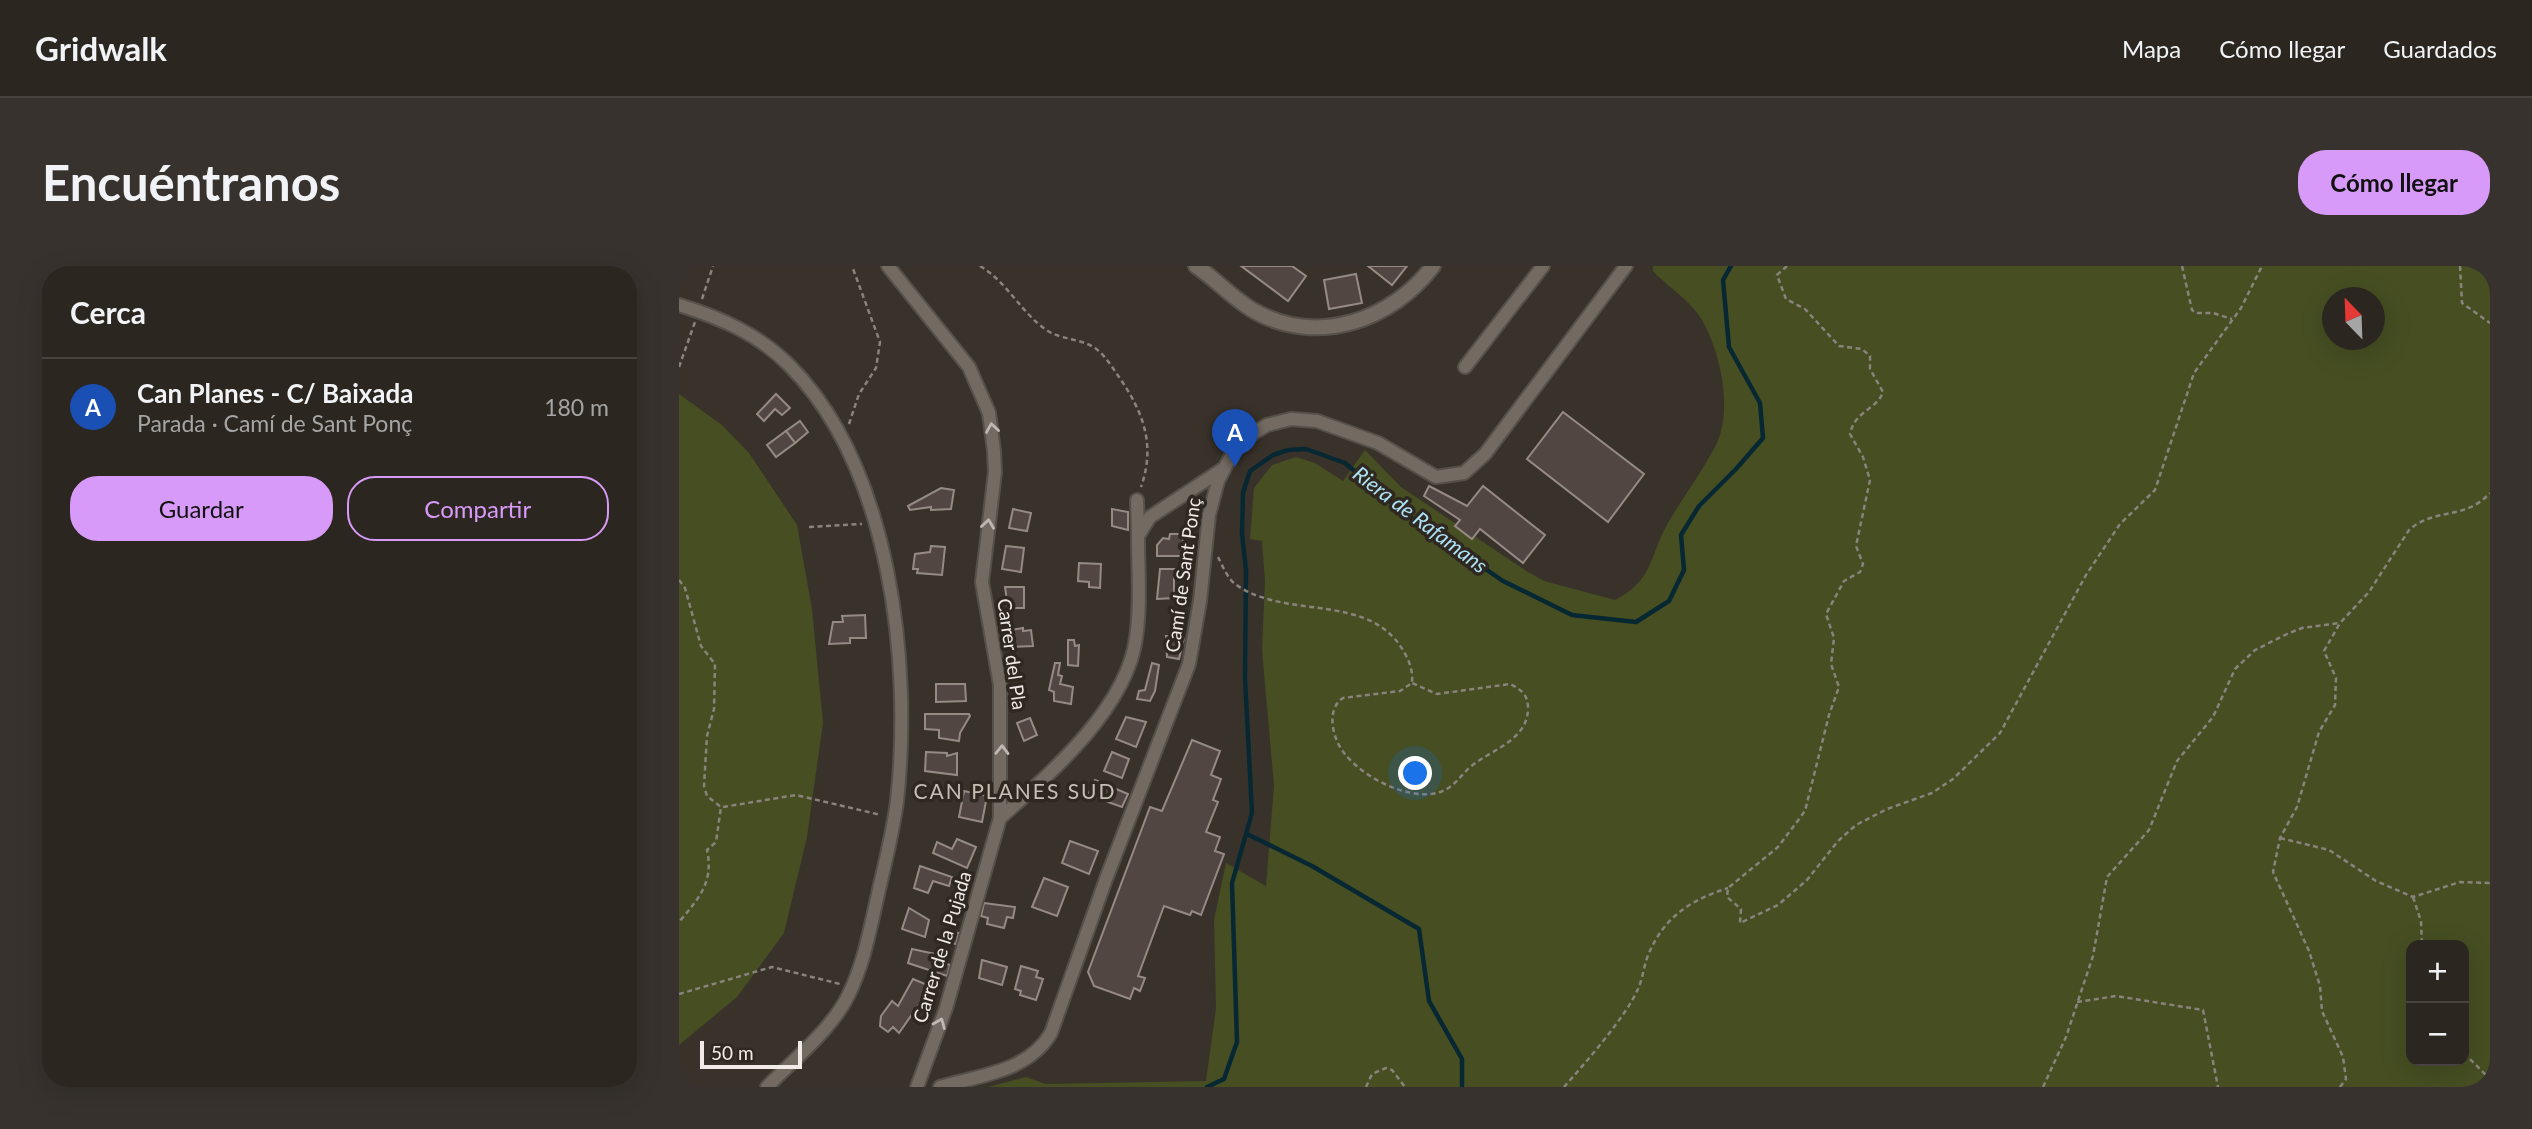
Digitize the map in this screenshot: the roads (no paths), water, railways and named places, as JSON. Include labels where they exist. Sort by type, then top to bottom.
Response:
[{"type":"street","name":"Carrer del Pla","points":[[888,266],[969,368],[982,391],[993,433],[995,472],[982,582],[1002,707],[1000,818]]},
{"type":"street","points":[[1196,266],[1255,311],[1282,322],[1318,328],[1363,320],[1385,311],[1415,288],[1433,266]]},
{"type":"street","points":[[1465,367],[1543,266]]},
{"type":"street","name":"Camí de Sant Ponç","points":[[940,1087],[1020,1064],[1037,1052],[1051,1032],[1106,879],[1189,664],[1213,496],[1223,469],[1239,444],[1257,430],[1283,421],[1298,419],[1326,422],[1354,432],[1436,477],[1464,473],[1485,454],[1626,266]]},
{"type":"street","points":[[679,305],[737,327],[776,354],[816,397],[868,491],[892,611],[901,696],[894,818],[865,950],[851,989],[830,1021],[767,1087]]},
{"type":"street","points":[[1138,536],[1150,517],[1223,469]]},
{"type":"street","points":[[1000,818],[1050,772],[1079,740],[1122,680],[1136,638],[1137,500]]},
{"type":"street","name":"Carrer de la Pujada","points":[[917,1087],[946,1008],[1000,818]]},
{"type":"waterway","name":"Riera de Rafamans","points":[[1207,1087],[1224,1079],[1237,1042],[1232,883],[1252,813],[1245,678],[1246,570],[1242,534],[1243,493],[1250,471],[1273,455],[1288,450],[1306,449],[1345,463],[1404,513],[1503,581],[1572,615],[1636,622],[1669,601],[1684,570],[1681,535],[1699,506],[1763,438],[1760,403],[1729,347],[1723,280],[1731,266]]},
{"type":"waterway","points":[[1247,834],[1312,866],[1419,929],[1429,1001],[1462,1059],[1462,1087]]},
{"type":"place","name":"Can Planes - C/ Baixada","points":[[1235,467]]},
{"type":"district","name":"CAN PLANES SUD","points":[[1015,792]]}]
